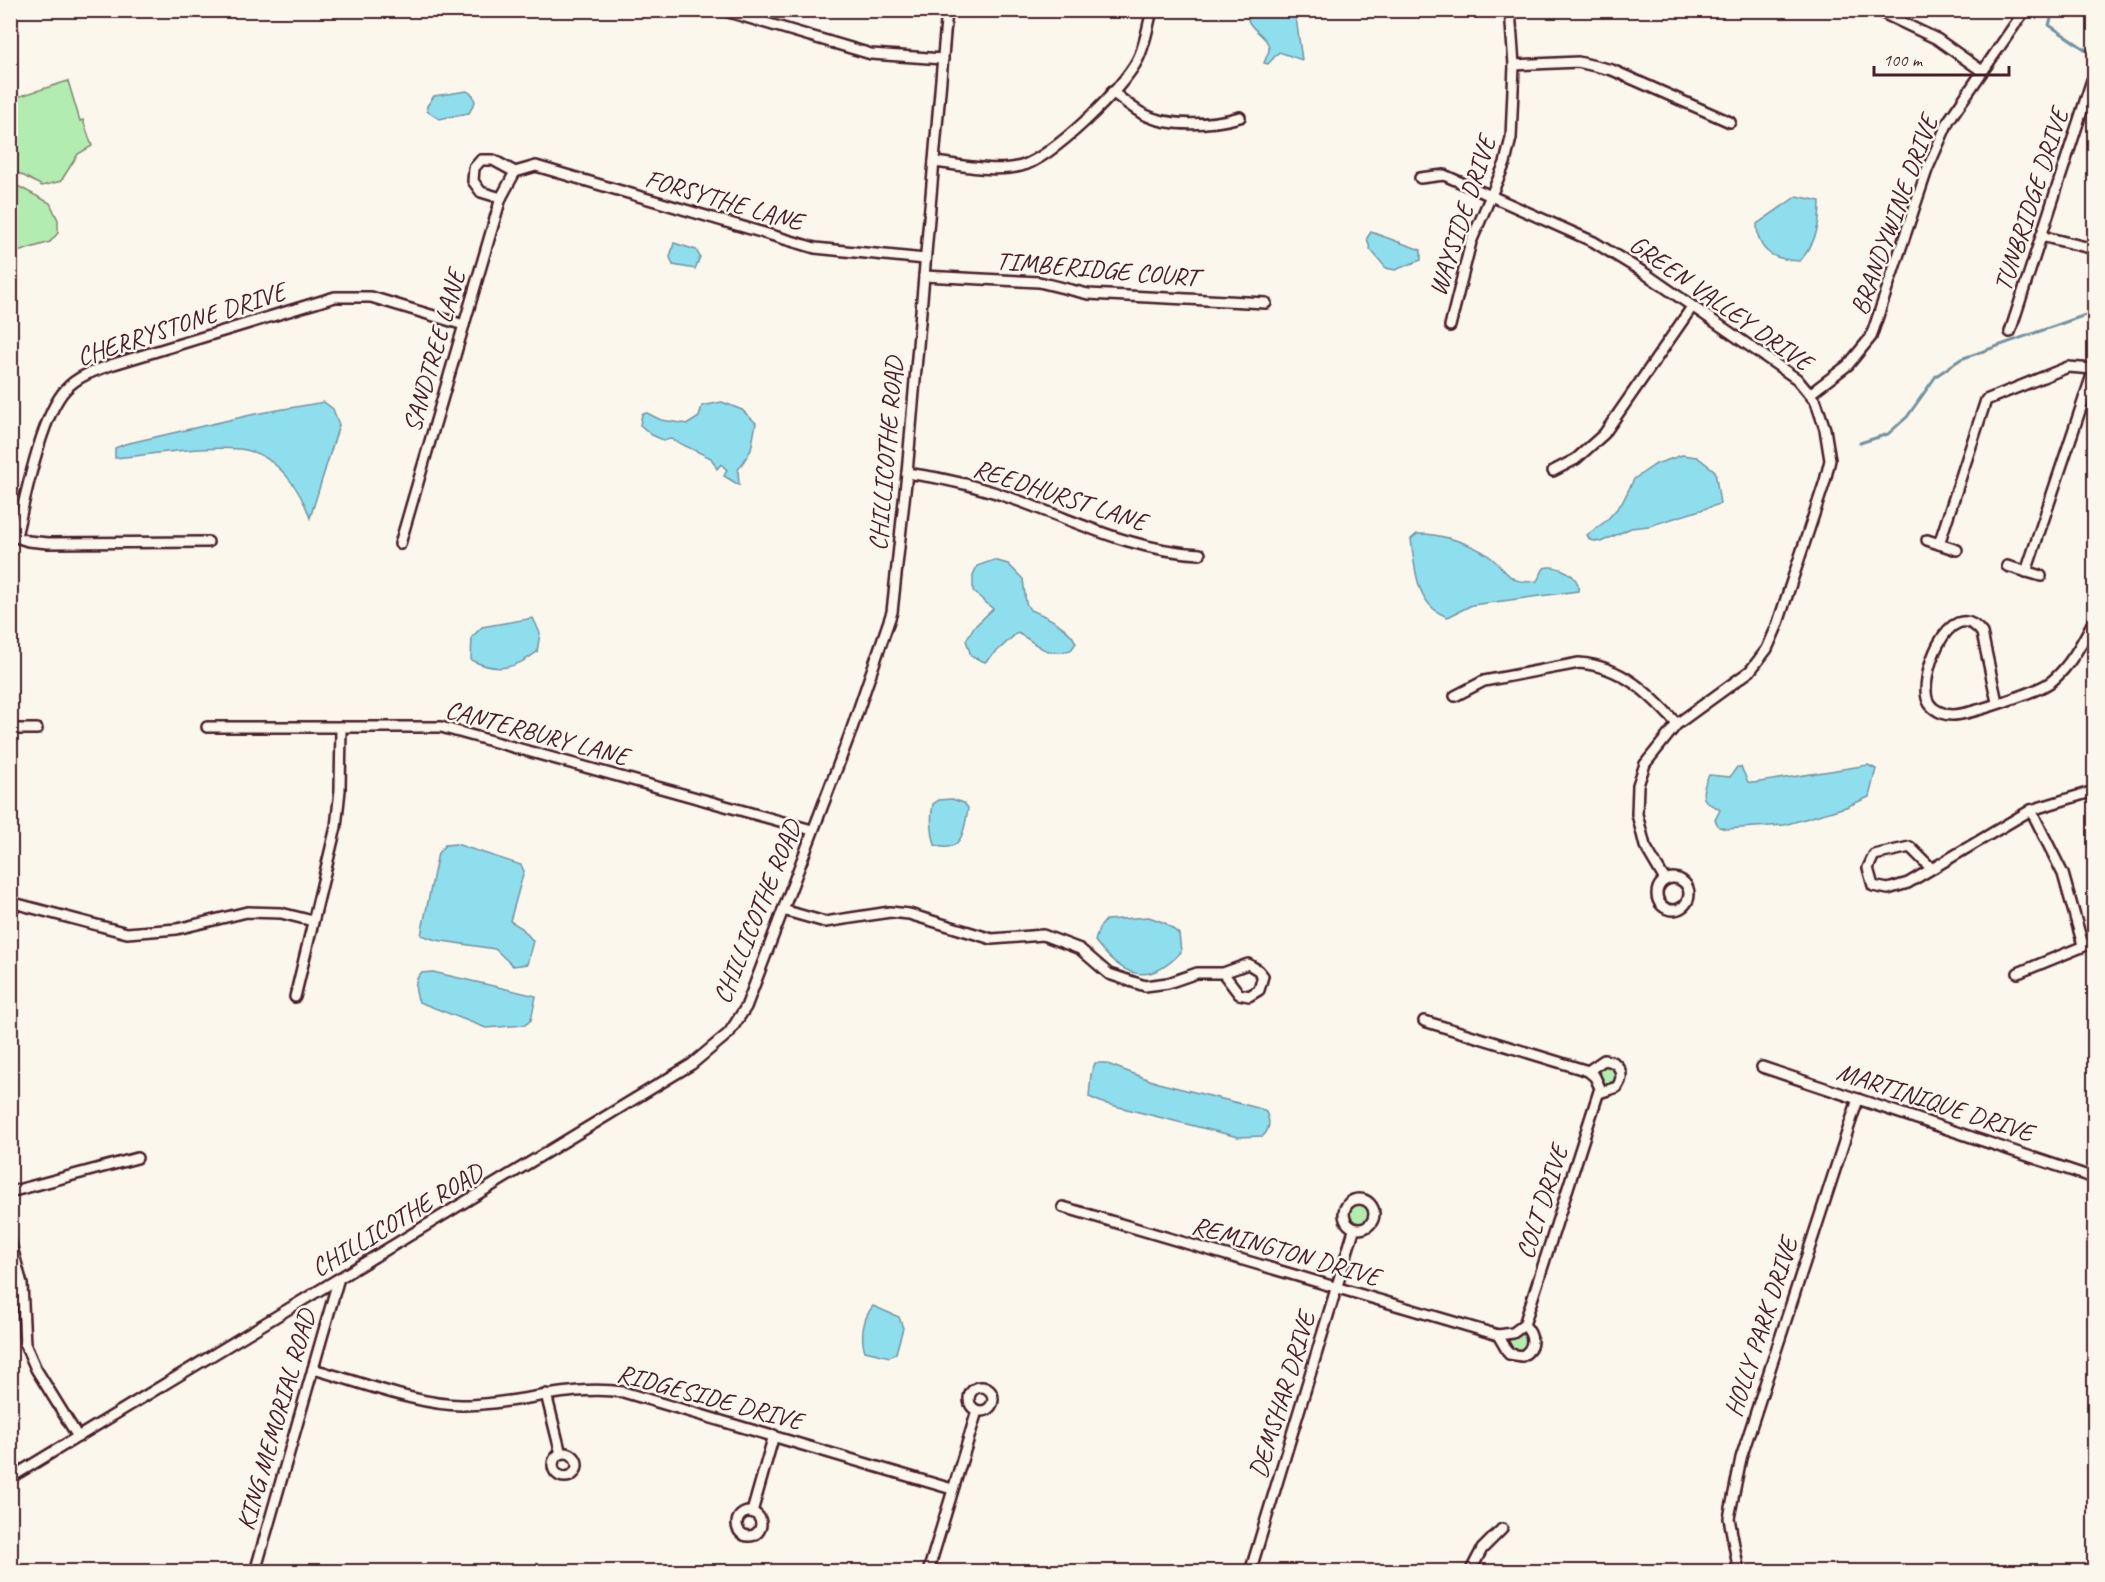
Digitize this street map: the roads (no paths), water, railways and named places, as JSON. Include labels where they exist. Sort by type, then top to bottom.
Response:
[{"type":"street","points":[[722,10],[871,54],[943,59]]},
{"type":"street","name":"CHILLICOTHE ROAD","points":[[10,1478],[338,1281],[692,1064],[729,1033],[746,1007],[873,669],[892,612],[907,473],[947,10]]},
{"type":"street","points":[[934,162],[1000,168],[1020,166],[1040,159],[1062,143],[1112,92],[1138,60],[1152,10]]},
{"type":"street","name":"WAYSIDE DRIVE","points":[[1450,326],[1471,242],[1505,163],[1511,138],[1514,65],[1510,10]]},
{"type":"street","points":[[1876,10],[1937,39],[1982,71]]},
{"type":"street","name":"BRANDYWINE DRIVE","points":[[1811,393],[1848,365],[1875,329],[1927,170],[1949,120],[2025,10]]},
{"type":"street","points":[[1514,65],[1578,62],[1612,70],[1730,122]]},
{"type":"street","name":"TUNBRIDGE DRIVE","points":[[2010,332],[2092,80]]},
{"type":"street","points":[[1112,92],[1144,115],[1167,122],[1220,123],[1240,117]]},
{"type":"street","points":[[501,198],[481,192],[473,181],[474,168],[481,160],[493,160],[515,172]]},
{"type":"street","name":"FORSYTHE LANE","points":[[515,172],[536,166],[815,248],[925,259]]},
{"type":"street","name":"SANDTREE LANE","points":[[400,544],[501,198],[515,172]]},
{"type":"street","name":"GREEN VALLEY DRIVE","points":[[1420,178],[1444,175],[1594,242],[1644,272],[1779,365],[1811,393],[1825,429],[1830,460],[1825,482],[1777,626],[1767,649],[1750,671],[1677,724],[1650,756],[1638,785],[1638,814],[1645,846],[1665,880]]},
{"type":"street","points":[[2041,236],[2094,249]]},
{"type":"street","name":"TIMBERIDGE COURT","points":[[924,276],[1039,282],[1088,294],[1266,303]]},
{"type":"street","name":"CHERRYSTONE DRIVE","points":[[13,535],[52,411],[65,389],[81,376],[334,297],[371,297],[464,325]]},
{"type":"street","points":[[1553,471],[1576,459],[1604,434],[1692,307]]},
{"type":"street","points":[[1939,544],[1986,400],[2068,367],[2094,369],[2026,572]]},
{"type":"street","name":"REEDHURST LANE","points":[[907,473],[933,477],[1020,501],[1099,533],[1157,549],[1200,554]]},
{"type":"street","points":[[13,535],[28,541],[48,543],[208,542]]},
{"type":"street","points":[[1927,540],[1958,550]]},
{"type":"street","points":[[2007,566],[2041,576]]},
{"type":"street","points":[[1997,702],[1982,633],[1977,627],[1962,622],[1951,624],[1944,632],[1928,677],[1925,695],[1929,704],[1942,714],[1954,715],[1997,702],[2050,683],[2062,672],[2094,621]]},
{"type":"street","points":[[1455,696],[1484,681],[1558,666],[1591,664],[1630,679],[1651,695],[1677,724]]},
{"type":"street","points":[[295,998],[339,807],[341,727]]},
{"type":"street","name":"CANTERBURY LANE","points":[[207,728],[441,727],[812,831]]},
{"type":"street","points":[[10,729],[37,729]]},
{"type":"street","points":[[1931,868],[1911,847],[1874,855],[1868,868],[1874,886],[1888,889],[1908,883],[2031,810],[2094,791]]},
{"type":"street","points":[[2031,810],[2063,874],[2083,945]]},
{"type":"street","points":[[10,902],[127,933],[177,929],[247,912],[281,913],[314,921]]},
{"type":"street","points":[[783,910],[825,922],[890,912],[909,914],[992,939],[1043,935],[1080,949],[1109,974],[1145,986],[1168,983],[1197,973],[1223,973]]},
{"type":"street","points":[[2018,973],[2094,942]]},
{"type":"street","points":[[1424,1021],[1588,1071],[1598,1083],[1599,1093],[1617,1087],[1622,1077],[1620,1068],[1613,1062],[1604,1060],[1588,1071]]},
{"type":"street","name":"MARTINIQUE DRIVE","points":[[1762,1067],[2094,1178]]},
{"type":"street","name":"COLT DRIVE","points":[[1498,1335],[1509,1354],[1522,1356],[1532,1347],[1533,1339],[1524,1324],[1599,1093]]},
{"type":"street","name":"HOLLY PARK DRIVE","points":[[1739,1572],[1729,1518],[1741,1458],[1858,1099]]},
{"type":"street","points":[[10,1192],[137,1158]]},
{"type":"street","name":"REMINGTON DRIVE","points":[[1063,1207],[1498,1335]]},
{"type":"street","name":"DEMSHAR DRIVE","points":[[1250,1572],[1354,1230]]},
{"type":"street","points":[[10,1240],[22,1284],[22,1321],[25,1344],[36,1369],[78,1437]]},
{"type":"street","name":"KING MEMORIAL ROAD","points":[[255,1572],[338,1281]]},
{"type":"street","points":[[1498,1335],[1513,1333],[1524,1324]]},
{"type":"street","name":"RIDGESIDE DRIVE","points":[[313,1369],[423,1400],[451,1405],[493,1404],[587,1389],[623,1392],[952,1489]]},
{"type":"street","points":[[546,1394],[561,1454]]},
{"type":"street","points":[[928,1572],[977,1411]]},
{"type":"street","points":[[752,1512],[774,1435]]},
{"type":"street","points":[[1470,1572],[1482,1549],[1502,1529]]},
{"type":"water","points":[[1253,11],[1295,11],[1302,60],[1279,52],[1268,64],[1264,63],[1269,45],[1248,20]]},
{"type":"water","points":[[467,91],[473,95],[475,102],[469,113],[439,119],[427,111],[427,106],[434,96]]},
{"type":"water","points":[[1797,196],[1820,201],[1816,233],[1800,261],[1783,259],[1769,253],[1760,242],[1757,224]]},
{"type":"water","points":[[1371,232],[1421,250],[1421,260],[1395,270],[1386,268],[1370,249],[1367,238]]},
{"type":"water","points":[[674,243],[696,250],[700,257],[695,269],[673,265],[670,257]]},
{"type":"water","points":[[324,402],[333,409],[339,425],[310,518],[301,497],[287,476],[268,460],[246,450],[200,449],[115,458],[115,448],[125,444],[255,414]]},
{"type":"water","points":[[722,402],[742,410],[756,423],[751,450],[738,470],[739,485],[724,476],[727,470],[721,464],[717,469],[711,458],[671,439],[663,440],[652,435],[640,425],[642,414],[647,413],[661,420],[688,424],[699,417],[702,406]]},
{"type":"water","points":[[1682,455],[1697,457],[1715,471],[1720,504],[1649,526],[1631,528],[1601,542],[1590,540],[1587,535],[1606,521],[1622,503],[1634,479],[1656,464]]},
{"type":"water","points":[[1417,534],[1445,537],[1473,547],[1489,556],[1509,576],[1520,581],[1537,581],[1544,568],[1561,569],[1576,580],[1578,591],[1472,605],[1448,617],[1437,612],[1429,604],[1419,585],[1411,539]]},
{"type":"water","points":[[994,560],[1008,564],[1023,579],[1026,603],[1030,610],[1063,627],[1073,637],[1076,643],[1071,650],[1047,651],[1017,633],[985,662],[971,656],[966,640],[974,627],[993,609],[973,591],[973,575],[977,566]]},
{"type":"water","points":[[533,618],[540,633],[537,652],[529,658],[498,668],[471,660],[472,637],[482,627]]},
{"type":"water","points":[[1868,765],[1876,769],[1869,797],[1846,807],[1784,825],[1726,829],[1719,827],[1715,820],[1720,810],[1705,800],[1703,793],[1709,775],[1730,777],[1737,767],[1741,767],[1748,782],[1753,783]]},
{"type":"water","points":[[952,799],[964,803],[968,808],[963,832],[957,843],[951,846],[935,845],[931,825],[933,804],[939,800]]},
{"type":"water","points":[[456,844],[521,865],[524,871],[510,921],[522,928],[533,941],[527,964],[513,966],[495,949],[436,940],[421,935],[438,853],[445,845]]},
{"type":"water","points":[[1149,917],[1165,923],[1179,934],[1181,952],[1157,970],[1146,974],[1125,969],[1115,963],[1095,941],[1099,928],[1106,920]]},
{"type":"water","points":[[433,972],[536,996],[531,1020],[525,1025],[486,1028],[419,1002],[416,991],[417,980],[421,973]]},
{"type":"water","points":[[1095,1063],[1105,1063],[1158,1083],[1258,1108],[1266,1112],[1269,1121],[1267,1130],[1263,1136],[1238,1137],[1103,1103],[1089,1097],[1091,1074]]},
{"type":"water","points":[[873,1306],[899,1317],[903,1328],[896,1353],[890,1357],[865,1351],[863,1328]]},
{"type":"waterway","points":[[2054,10],[2049,25],[2092,54],[2094,60]]},
{"type":"waterway","points":[[1860,443],[1888,434],[1907,417],[1936,376],[1961,359],[2094,312]]}]
